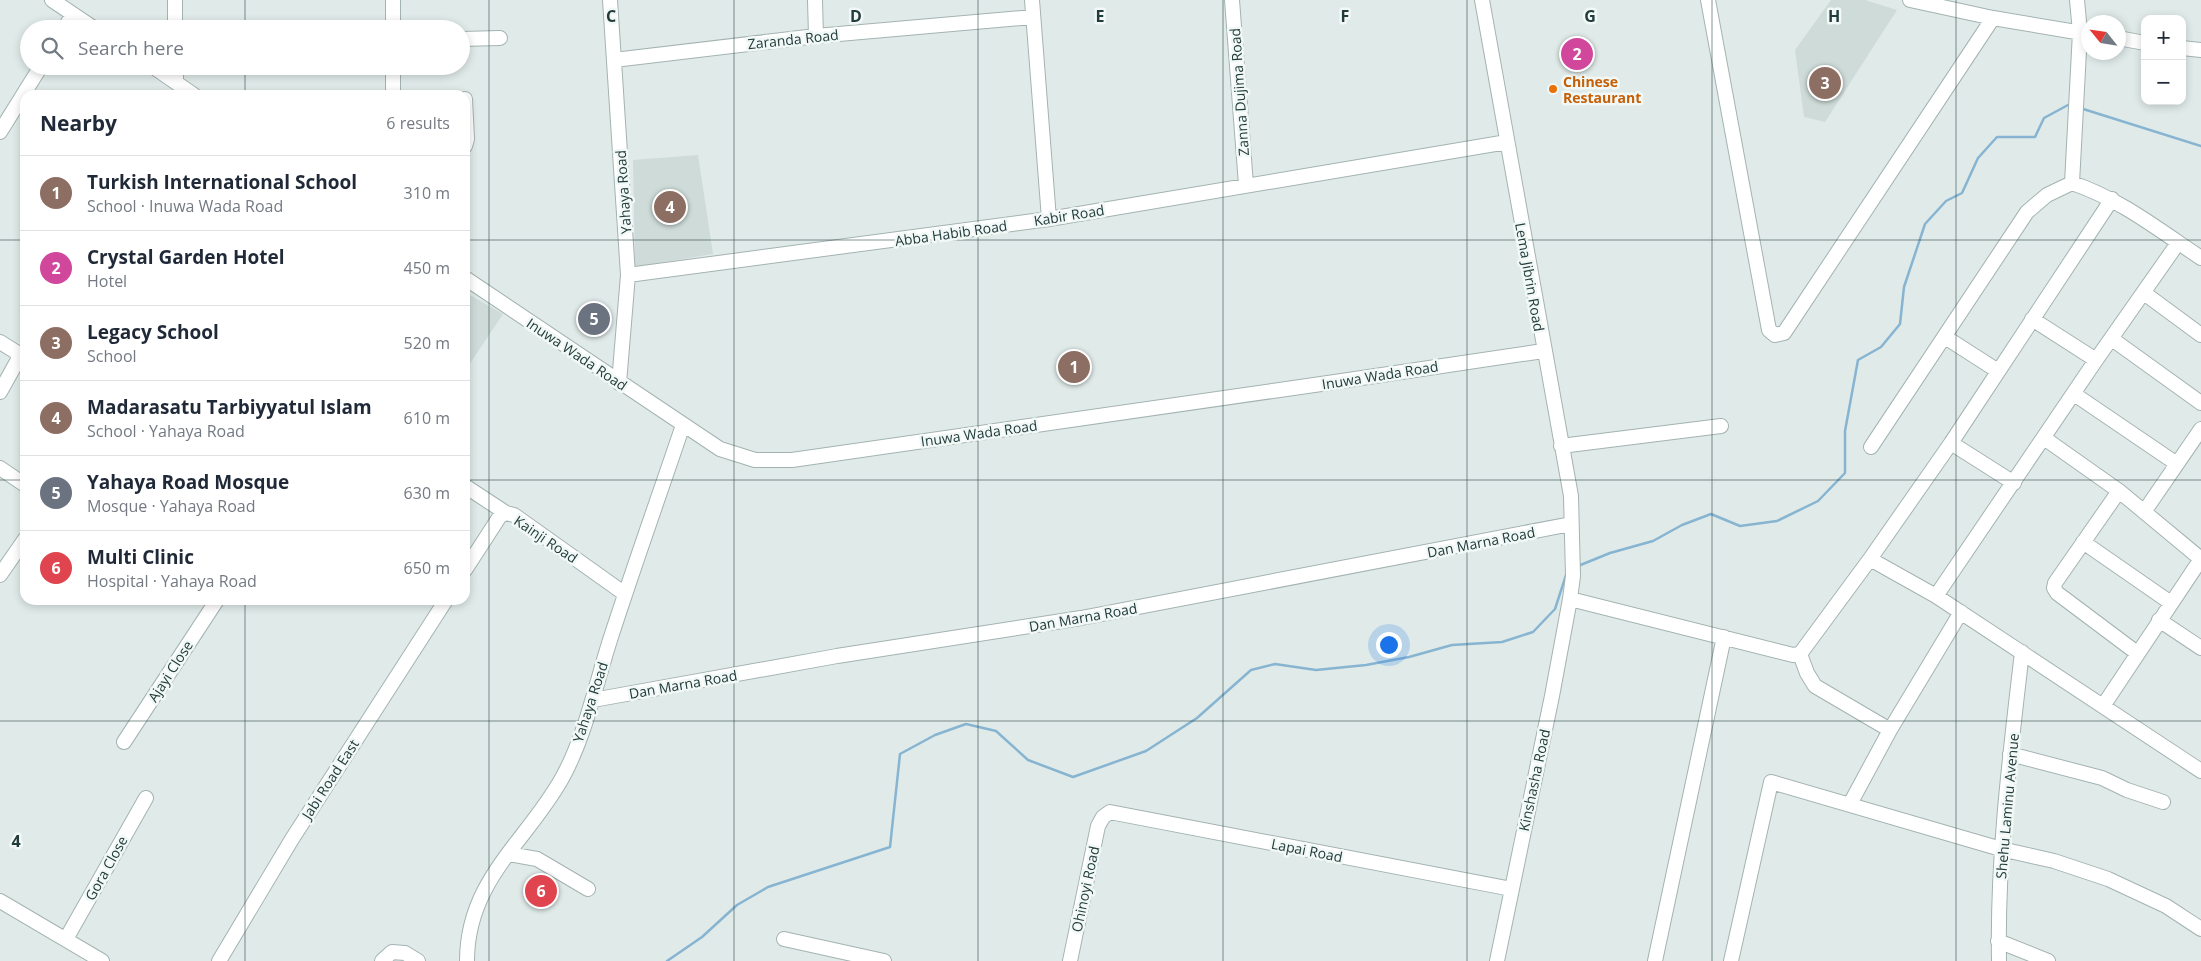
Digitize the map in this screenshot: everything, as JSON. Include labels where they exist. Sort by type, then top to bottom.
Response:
[{"type":"street","points":[[52,0],[82,20]]},
{"type":"street","points":[[174,0],[175,20]]},
{"type":"street","points":[[393,0],[393,20]]},
{"type":"street","name":"Yahaya Road","points":[[610,0],[628,275],[619,384]]},
{"type":"street","points":[[815,0],[816,36]]},
{"type":"street","points":[[1032,0],[1049,219]]},
{"type":"street","name":"Zanna Dujima Road","points":[[1232,0],[1246,185]]},
{"type":"street","name":"Lema Jibrin Road","points":[[1482,0],[1570,496],[1573,576]]},
{"type":"street","points":[[1708,0],[1769,330],[1775,335],[1784,333],[1993,18]]},
{"type":"street","points":[[1910,0],[1993,18],[2081,33]]},
{"type":"street","points":[[2077,0],[2081,19]]},
{"type":"street","points":[[69,20],[73,14]]},
{"type":"street","name":"Zaranda Road","points":[[614,60],[816,36],[1033,18]]},
{"type":"street","points":[[470,39],[500,38]]},
{"type":"street","points":[[2126,39],[2141,42]]},
{"type":"street","points":[[2186,48],[2201,50]]},
{"type":"street","points":[[2072,183],[2081,60]]},
{"type":"street","points":[[26,90],[35,75]]},
{"type":"street","points":[[166,75],[187,90]]},
{"type":"street","points":[[176,75],[176,82]]},
{"type":"street","points":[[393,75],[393,90]]},
{"type":"street","points":[[0,132],[20,100]]},
{"type":"street","name":"Kabir Road","points":[[628,275],[1049,219],[1507,142]]},
{"type":"street","points":[[1871,447],[2028,212],[2047,195],[2072,183],[2112,199],[2201,258]]},
{"type":"street","points":[[1570,599],[1793,655],[1800,654],[1870,559],[1951,443],[2112,199]]},
{"type":"street","name":"Abba Habib Road","points":[[755,262],[1049,219]]},
{"type":"street","points":[[1936,596],[2178,243]]},
{"type":"street","name":"Inuwa Wada Road","points":[[470,281],[619,384],[720,449],[755,460],[792,460],[1328,384],[1543,350]]},
{"type":"street","points":[[2144,293],[2201,335]]},
{"type":"street","points":[[2032,319],[2096,360]]},
{"type":"street","points":[[1945,337],[1998,371]]},
{"type":"street","points":[[2112,339],[2201,403]]},
{"type":"street","points":[[0,342],[16,352],[19,358],[0,392]]},
{"type":"street","points":[[2074,394],[2177,464]]},
{"type":"street","name":"Yahaya Road","points":[[467,961],[467,944],[478,901],[508,854],[561,780],[592,700],[625,594],[683,425]]},
{"type":"street","points":[[1561,446],[1721,426]]},
{"type":"street","points":[[2144,512],[2201,429]]},
{"type":"street","points":[[2044,438],[2118,491],[2201,559],[2103,706]]},
{"type":"street","points":[[1951,443],[2014,482]]},
{"type":"street","points":[[0,468],[20,482]]},
{"type":"street","name":"Kainji Road","points":[[470,489],[506,513],[514,515],[625,594]]},
{"type":"street","points":[[2118,491],[2054,588],[2057,593],[2137,653]]},
{"type":"street","points":[[470,562],[500,516],[506,513]]},
{"type":"street","name":"Dan Marna Road","points":[[592,700],[837,656],[1082,618],[1571,524]]},
{"type":"street","points":[[2084,542],[2171,603]]},
{"type":"street","points":[[0,575],[20,546]]},
{"type":"street","points":[[1870,559],[1961,612],[2201,772]]},
{"type":"street","name":"Kinshasha Road","points":[[1496,961],[1552,696],[1573,576]]},
{"type":"street","name":"Ajayi Close","points":[[124,742],[214,605]]},
{"type":"street","name":"Jabi Road East","points":[[219,961],[292,839],[443,605]]},
{"type":"street","points":[[1850,804],[1890,730],[1961,612]]},
{"type":"street","points":[[2159,620],[2201,648]]},
{"type":"street","points":[[1656,961],[1724,637]]},
{"type":"street","name":"Shehu Laminu Avenue","points":[[1999,961],[2001,849],[2022,652]]},
{"type":"street","points":[[1800,654],[1807,673],[1816,686],[1890,730]]},
{"type":"street","points":[[2010,754],[2102,778],[2127,790],[2163,802]]},
{"type":"street","points":[[1732,961],[1771,782],[2001,849],[2054,861],[2108,879],[2166,906],[2201,929]]},
{"type":"street","name":"Gora Close","points":[[66,939],[146,798]]},
{"type":"street","name":"Lapai Road","points":[[1103,817],[1110,812],[1512,889]]},
{"type":"street","name":"Ohinoyi Road","points":[[1070,961],[1098,826],[1103,817]]},
{"type":"street","points":[[508,854],[537,859],[588,889]]},
{"type":"street","points":[[0,901],[102,961]]},
{"type":"street","points":[[784,939],[884,961]]},
{"type":"street","points":[[1998,941],[2048,961]]},
{"type":"street","points":[[382,961],[392,952],[405,953],[418,961]]},
{"type":"shaded area","points":[[1831,0],[1865,0],[1897,10],[1825,122],[1804,117],[1795,50]]},
{"type":"shaded area","points":[[698,155],[713,254],[635,267],[633,160]]},
{"type":"shaded area","points":[[470,295],[503,314],[470,364]]},
{"type":"waterway","points":[[1578,566],[1610,553],[1653,541],[1682,525],[1711,514],[1740,526],[1777,521],[1818,501],[1845,473],[1845,431],[1858,360],[1881,347],[1900,324],[1904,287],[1925,224],[1946,201],[1962,193],[1978,158],[1997,137],[2035,137],[2044,118],[2068,105],[2072,106]]},
{"type":"waterway","points":[[2080,108],[2201,146]]},
{"type":"waterway","points":[[667,961],[702,937],[737,905],[768,887],[890,847],[900,754],[935,735],[966,724],[996,731],[1028,760],[1073,777],[1146,751],[1197,718],[1251,670],[1275,664],[1316,670],[1366,665],[1409,657],[1452,645],[1502,642],[1533,632],[1555,609],[1567,572]]},
{"type":"place","name":"Crystal Garden Hotel","points":[[1577,54]]},
{"type":"place","name":"Legacy School","points":[[1825,83]]},
{"type":"place","name":"Chinese Restaurant","points":[[1553,89]]},
{"type":"place","name":"Madarasatu Tarbiyyatul Islam","points":[[670,207]]},
{"type":"place","name":"Yahaya Road Mosque","points":[[594,319]]},
{"type":"place","name":"Turkish International School","points":[[1074,367]]},
{"type":"place","name":"Multi Clinic","points":[[541,891]]}]
